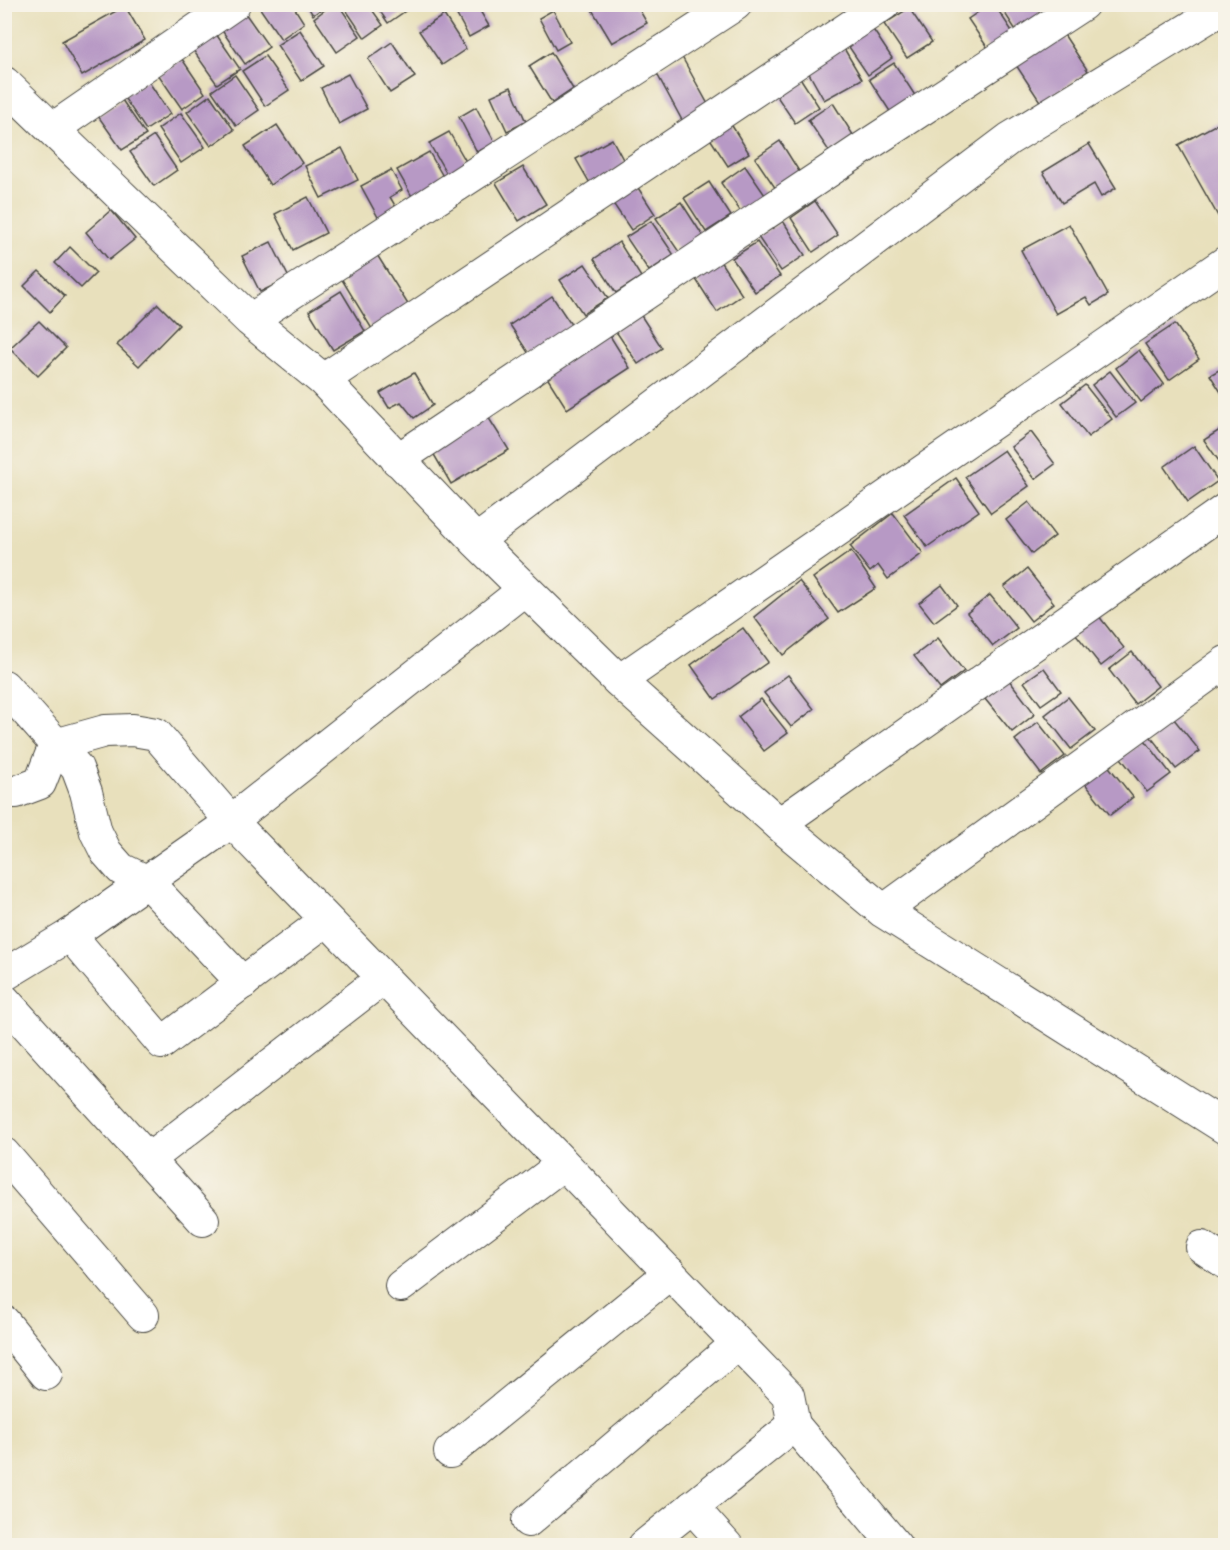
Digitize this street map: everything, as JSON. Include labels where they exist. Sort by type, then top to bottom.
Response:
[{"type":"street","points":[[54,128],[234,4]]},
{"type":"street","points":[[250,320],[736,4]]},
{"type":"street","points":[[323,380],[884,4]]},
{"type":"street","points":[[397,460],[863,148],[1083,4]]},
{"type":"street","points":[[476,541],[1009,139],[1226,6]]},
{"type":"street","points":[[4,83],[54,128],[250,320],[323,380],[476,541],[619,681],[779,824],[883,911],[1226,1128]]},
{"type":"street","points":[[619,681],[1226,262]]},
{"type":"street","points":[[779,824],[1226,509]]},
{"type":"street","points":[[4,975],[70,935],[231,821],[525,589]]},
{"type":"street","points":[[883,911],[1226,662]]},
{"type":"street","points":[[4,686],[77,768],[96,832],[106,852],[121,869],[146,881],[243,983]]},
{"type":"street","points":[[55,745],[105,732],[133,730],[156,734],[231,821],[788,1395],[795,1425],[896,1545]]},
{"type":"street","points":[[4,792],[16,792],[40,783],[55,745]]},
{"type":"street","points":[[70,935],[162,1043],[327,920]]},
{"type":"street","points":[[148,1160],[383,978]]},
{"type":"street","points":[[4,1000],[202,1220]]},
{"type":"street","points":[[4,1154],[143,1315]]},
{"type":"street","points":[[401,1286],[563,1164]]},
{"type":"street","points":[[450,1452],[669,1273]]},
{"type":"street","points":[[4,1322],[45,1374]]},
{"type":"street","points":[[528,1521],[737,1344]]},
{"type":"street","points":[[644,1545],[795,1425]]},
{"type":"street","points":[[692,1507],[727,1545]]},
{"type":"building","points":[[257,4],[292,4],[304,23],[281,39]]},
{"type":"building","points":[[306,4],[328,4],[313,15]]},
{"type":"building","points":[[333,4],[338,4],[360,36],[337,52],[314,18]]},
{"type":"building","points":[[342,4],[368,4],[383,25],[365,38]]},
{"type":"building","points":[[375,4],[409,4],[411,7],[388,23]]},
{"type":"building","points":[[460,4],[476,4],[489,26],[469,37],[453,8]]},
{"type":"building","points":[[597,4],[636,4],[647,23],[612,43],[591,8]]},
{"type":"building","points":[[990,4],[994,4],[1016,37],[991,53],[968,19]]},
{"type":"building","points":[[999,4],[1034,4],[1042,16],[1017,32]]},
{"type":"building","points":[[125,6],[145,40],[82,76],[62,41]]},
{"type":"building","points":[[909,8],[932,42],[907,58],[884,24]]},
{"type":"building","points":[[553,10],[570,42],[556,50],[539,18]]},
{"type":"building","points":[[245,13],[269,47],[245,64],[221,29]]},
{"type":"building","points":[[444,15],[466,49],[442,65],[419,31]]},
{"type":"building","points":[[870,25],[892,58],[868,75],[845,41]]},
{"type":"building","points":[[300,30],[324,66],[301,81],[277,45]]},
{"type":"building","points":[[1063,33],[1088,71],[1041,103],[1016,65]]},
{"type":"building","points":[[216,34],[240,69],[217,84],[193,50]]},
{"type":"building","points":[[839,40],[862,79],[824,100],[802,61]]},
{"type":"building","points":[[392,42],[415,77],[390,93],[368,59]]},
{"type":"building","points":[[551,52],[573,89],[552,103],[529,66]]},
{"type":"building","points":[[265,56],[289,90],[265,106],[242,71]]},
{"type":"building","points":[[682,57],[710,108],[683,122],[656,72]]},
{"type":"building","points":[[182,59],[205,93],[182,109],[158,74]]},
{"type":"building","points":[[894,63],[916,97],[891,113],[869,79]]},
{"type":"building","points":[[797,73],[819,107],[795,123],[772,89]]},
{"type":"building","points":[[348,74],[367,109],[339,124],[321,88]]},
{"type":"building","points":[[235,75],[259,110],[236,126],[212,91]]},
{"type":"building","points":[[147,79],[170,114],[146,130],[123,96]]},
{"type":"building","points":[[511,87],[526,122],[507,131],[491,96]]},
{"type":"building","points":[[210,95],[234,130],[211,146],[187,112]]},
{"type":"building","points":[[122,100],[146,135],[122,150],[98,116]]},
{"type":"building","points":[[833,103],[855,138],[831,154],[808,120]]},
{"type":"building","points":[[476,107],[495,143],[477,152],[459,117]]},
{"type":"building","points":[[181,113],[205,147],[181,163],[158,129]]},
{"type":"building","points":[[1226,119],[1226,212],[1218,216],[1178,145]]},
{"type":"building","points":[[729,121],[749,153],[728,166],[707,134]]},
{"type":"building","points":[[277,125],[302,163],[270,185],[245,146]]},
{"type":"building","points":[[449,132],[468,165],[448,176],[429,143]]},
{"type":"building","points":[[154,136],[177,170],[154,186],[130,152]]},
{"type":"building","points":[[612,139],[626,165],[591,185],[576,159]]},
{"type":"building","points":[[780,141],[802,176],[778,192],[755,158]]},
{"type":"building","points":[[1089,144],[1116,188],[1101,197],[1094,184],[1062,203],[1043,172]]},
{"type":"building","points":[[342,148],[358,180],[321,198],[305,166]]},
{"type":"building","points":[[429,152],[445,180],[413,198],[397,170]]},
{"type":"building","points":[[745,166],[765,195],[741,212],[721,183]]},
{"type":"building","points":[[523,167],[546,204],[519,221],[496,183]]},
{"type":"building","points":[[391,170],[402,190],[390,197],[397,209],[379,219],[361,186]]},
{"type":"building","points":[[633,180],[655,214],[631,230],[608,196]]},
{"type":"building","points":[[709,182],[731,216],[706,232],[684,198]]},
{"type":"building","points":[[308,197],[326,233],[293,250],[275,214]]},
{"type":"building","points":[[815,201],[838,235],[813,252],[791,218]]},
{"type":"building","points":[[681,202],[703,236],[679,252],[656,218]]},
{"type":"building","points":[[111,210],[135,239],[109,260],[86,232]]},
{"type":"building","points":[[651,221],[674,255],[649,271],[626,237]]},
{"type":"building","points":[[783,221],[805,255],[781,271],[758,237]]},
{"type":"building","points":[[1069,224],[1108,295],[1091,305],[1086,297],[1056,314],[1021,250]]},
{"type":"building","points":[[271,242],[289,278],[260,292],[242,256]]},
{"type":"building","points":[[619,242],[641,277],[616,293],[594,259]]},
{"type":"building","points":[[757,242],[780,276],[755,292],[732,258]]},
{"type":"building","points":[[70,247],[96,273],[81,288],[55,263]]},
{"type":"building","points":[[374,250],[409,306],[372,329],[338,273]]},
{"type":"building","points":[[720,261],[742,295],[717,312],[695,278]]},
{"type":"building","points":[[585,264],[608,298],[583,314],[560,280]]},
{"type":"building","points":[[39,271],[65,296],[50,312],[24,286]]},
{"type":"building","points":[[341,291],[365,331],[333,350],[309,311]]},
{"type":"building","points":[[552,296],[572,326],[529,354],[510,325]]},
{"type":"building","points":[[158,304],[179,325],[139,366],[117,345]]},
{"type":"building","points":[[640,314],[662,348],[638,364],[615,330]]},
{"type":"building","points":[[39,321],[66,348],[38,376],[10,348]]},
{"type":"building","points":[[1175,324],[1199,359],[1169,380],[1145,344]]},
{"type":"building","points":[[607,331],[630,368],[567,409],[543,371]]},
{"type":"building","points":[[1139,350],[1164,384],[1141,402],[1116,368]]},
{"type":"building","points":[[1226,366],[1226,400],[1210,375]]},
{"type":"building","points":[[1110,371],[1135,403],[1116,417],[1092,385]]},
{"type":"building","points":[[414,373],[433,405],[414,418],[401,402],[389,408],[380,393]]},
{"type":"building","points":[[1085,385],[1112,419],[1088,437],[1062,403]]},
{"type":"building","points":[[485,412],[509,450],[451,484],[429,446]]},
{"type":"building","points":[[1226,426],[1226,471],[1204,440]]},
{"type":"building","points":[[1031,432],[1055,464],[1035,479],[1011,447]]},
{"type":"building","points":[[1194,446],[1218,481],[1188,502],[1164,467]]},
{"type":"building","points":[[1004,450],[1029,486],[991,513],[965,477]]},
{"type":"building","points":[[956,478],[979,511],[927,547],[904,515]]},
{"type":"building","points":[[1029,502],[1055,536],[1032,554],[1006,520]]},
{"type":"building","points":[[893,513],[923,553],[888,579],[878,565],[870,572],[850,546]]},
{"type":"building","points":[[851,551],[876,588],[838,613],[813,578]]},
{"type":"building","points":[[1027,569],[1054,603],[1031,621],[1004,587]]},
{"type":"building","points":[[799,581],[829,619],[783,655],[754,617]]},
{"type":"building","points":[[942,585],[957,605],[934,622],[919,603]]},
{"type":"building","points":[[990,595],[1017,628],[993,646],[967,613]]},
{"type":"building","points":[[1098,615],[1124,648],[1101,666],[1075,633]]},
{"type":"building","points":[[743,628],[768,662],[715,699],[691,665]]},
{"type":"building","points":[[938,638],[964,671],[940,689],[914,656]]},
{"type":"building","points":[[1132,652],[1158,686],[1135,704],[1109,670]]},
{"type":"building","points":[[1044,668],[1061,691],[1041,705],[1024,682]]},
{"type":"building","points":[[788,675],[814,709],[791,727],[764,693]]},
{"type":"building","points":[[1009,680],[1035,714],[1012,732],[985,699]]},
{"type":"building","points":[[1068,697],[1095,731],[1071,749],[1045,715]]},
{"type":"building","points":[[761,699],[788,733],[764,751],[738,717]]},
{"type":"building","points":[[1173,718],[1200,751],[1176,769],[1150,736]]},
{"type":"building","points":[[1038,722],[1065,756],[1041,774],[1015,740]]},
{"type":"building","points":[[1145,740],[1171,774],[1147,792],[1121,758]]},
{"type":"building","points":[[1106,763],[1133,797],[1110,815],[1083,781]]}]
